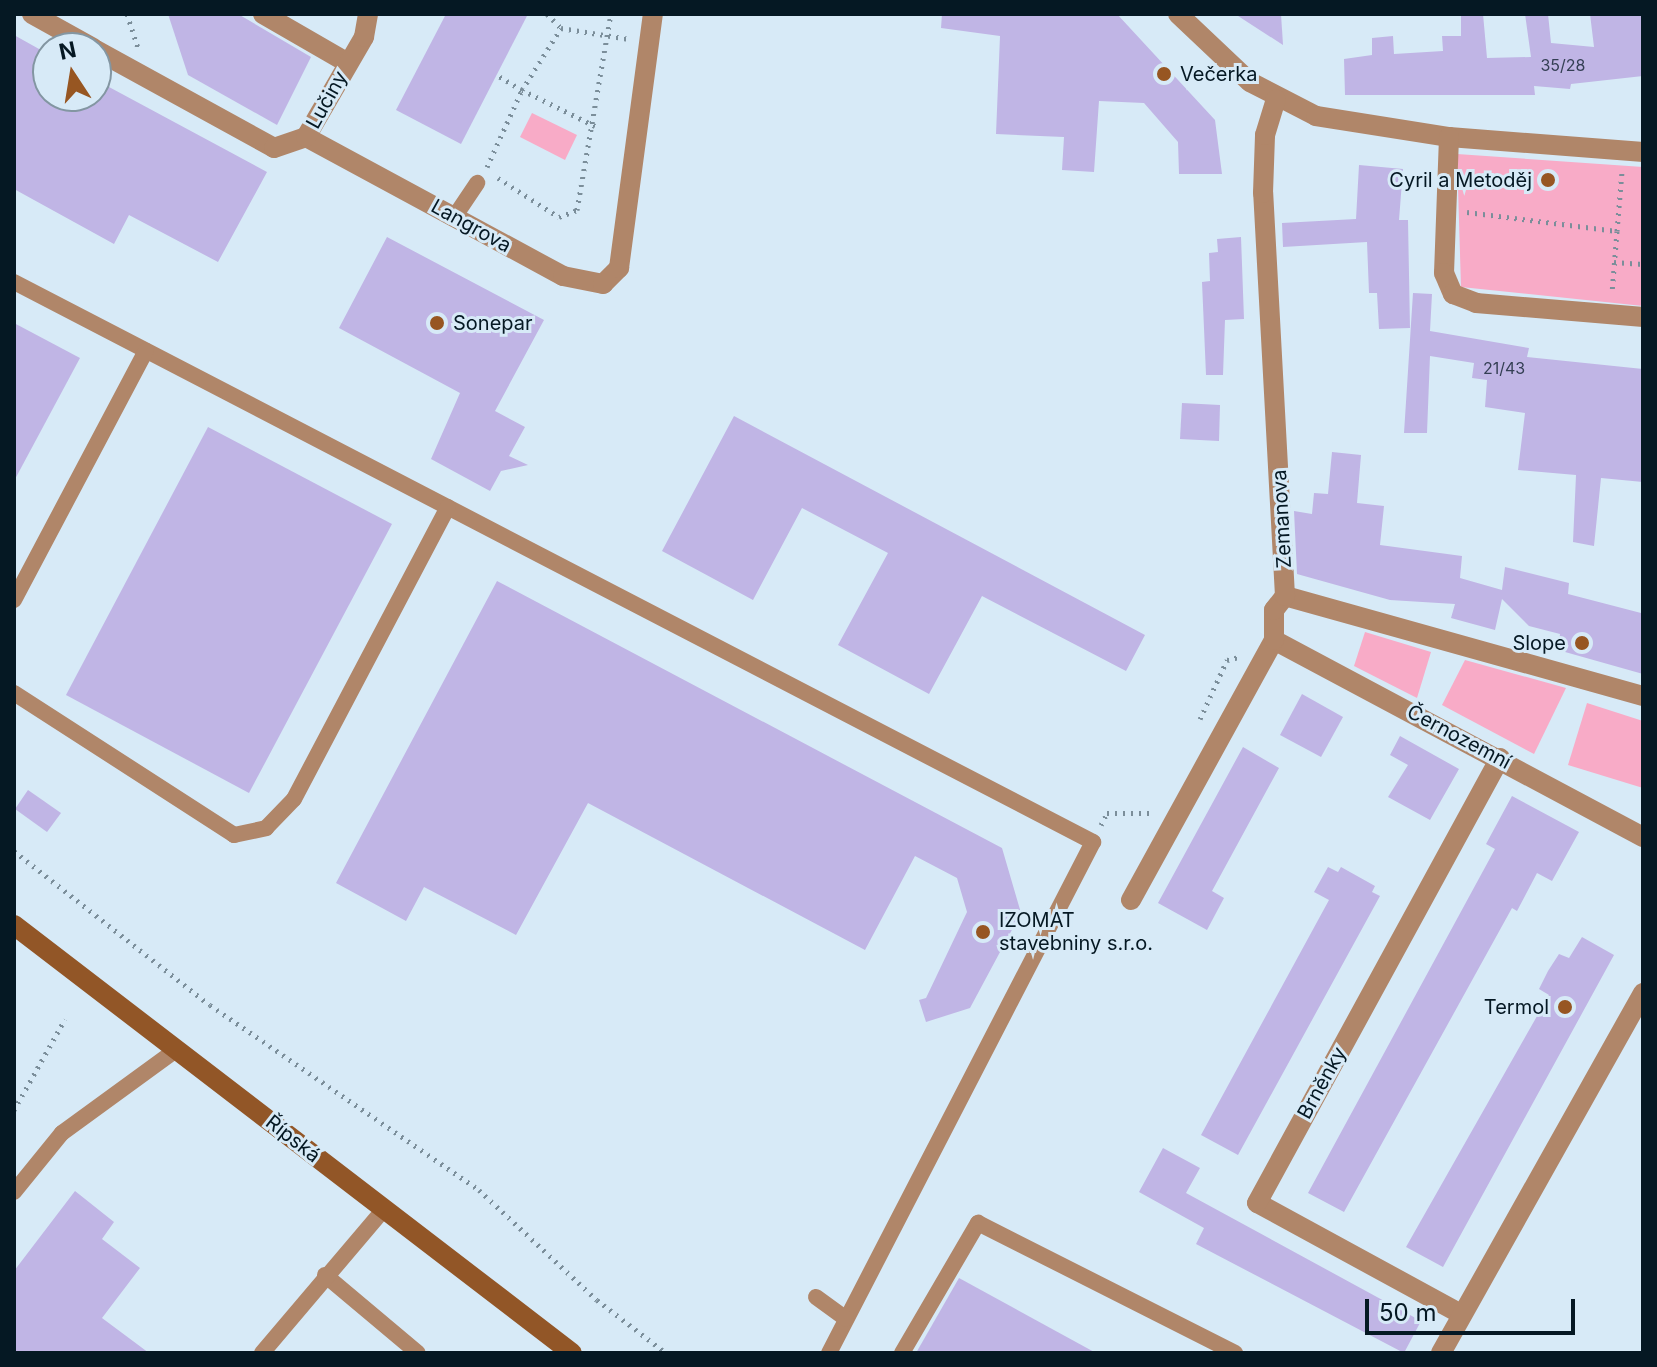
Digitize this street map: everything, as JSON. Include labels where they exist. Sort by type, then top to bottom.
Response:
[{"type":"street","points":[[32,14],[64,32]]},
{"type":"street","name":"Lučiny","points":[[263,14],[348,63]]},
{"type":"street","name":"Lučiny","points":[[306,137],[348,63],[368,14]]},
{"type":"street","name":"Langrova","points":[[306,137],[563,276],[603,284],[619,268],[653,14]]},
{"type":"street","points":[[1178,14],[1276,100],[1347,124],[1449,137],[1634,151]]},
{"type":"street","points":[[112,59],[274,148],[306,137]]},
{"type":"street","name":"Zemanova","points":[[1131,900],[1269,646],[1274,610],[1285,596],[1263,193],[1263,151],[1276,100]]},
{"type":"street","points":[[1449,137],[1444,273],[1453,294],[1476,303],[1643,317]]},
{"type":"street","points":[[1285,596],[1643,696]]},
{"type":"street","name":"Černozemní","points":[[1269,646],[1500,758],[1643,837]]},
{"type":"street","name":"Brněnky","points":[[1461,1314],[1257,1203],[1500,758]]},
{"type":"street","name":"Řípská","points":[[14,925],[572,1353]]},
{"type":"street","points":[[1441,1353],[1643,993]]},
{"type":"lane","points":[[455,216],[477,183]]},
{"type":"lane","points":[[14,282],[1093,842],[829,1353]]},
{"type":"lane","points":[[14,600],[146,351]]},
{"type":"lane","points":[[14,693],[234,835],[266,828],[294,799],[448,507]]},
{"type":"lane","points":[[14,1192],[62,1133],[176,1050]]},
{"type":"lane","points":[[262,1353],[384,1209]]},
{"type":"lane","points":[[902,1353],[978,1223],[1235,1353]]},
{"type":"lane","points":[[325,1275],[418,1353]]},
{"type":"lane","points":[[816,1297],[846,1319]]},
{"type":"path","points":[[127,14],[140,55]]},
{"type":"path","points":[[547,14],[561,28],[649,42]]},
{"type":"path","points":[[561,28],[522,90],[486,170],[559,217],[577,210],[595,126],[611,14]]},
{"type":"path","points":[[497,75],[595,126]]},
{"type":"path","points":[[1611,314],[1617,231],[1634,151]]},
{"type":"path","points":[[1446,210],[1617,231]]},
{"type":"path","points":[[1614,262],[1643,264]]},
{"type":"path","points":[[1196,729],[1227,660],[1269,646]]},
{"type":"path","points":[[1093,842],[1107,813],[1155,809]]},
{"type":"path","points":[[14,851],[210,1005],[479,1190],[597,1300],[666,1353]]},
{"type":"path","points":[[14,1110],[65,1019]]},
{"type":"shaded area","points":[[532,113],[577,135],[565,160],[520,137]]},
{"type":"shaded area","points":[[1457,154],[1643,167],[1643,306],[1461,287]]},
{"type":"shaded area","points":[[1365,632],[1431,652],[1417,698],[1354,666]]},
{"type":"shaded area","points":[[1465,660],[1566,688],[1534,754],[1442,705]]},
{"type":"shaded area","points":[[1587,703],[1643,721],[1643,788],[1568,765]]},
{"type":"building","points":[[168,14],[238,14],[311,57],[277,125],[188,75]]},
{"type":"building","points":[[446,14],[528,14],[461,144],[396,110]]},
{"type":"building","points":[[942,14],[1117,14],[1215,120],[1222,174],[1179,174],[1178,142],[1144,103],[1099,101],[1094,172],[1062,170],[1064,137],[996,134],[1000,36],[941,28]]},
{"type":"building","points":[[1235,14],[1281,14],[1283,45]]},
{"type":"building","points":[[1461,14],[1483,14],[1487,58],[1531,57],[1525,14],[1548,14],[1551,43],[1594,47],[1590,14],[1642,14],[1643,76],[1571,84],[1570,89],[1534,86],[1535,95],[1345,95],[1344,59],[1372,55],[1372,38],[1393,36],[1394,54],[1443,51],[1442,36],[1461,36]]},
{"type":"building","points":[[14,35],[32,45],[32,112],[112,112],[112,89],[267,172],[218,262],[129,215],[114,244],[14,189]]},
{"type":"building","points":[[1359,165],[1403,169],[1399,220],[1408,220],[1410,328],[1379,329],[1377,293],[1369,293],[1367,242],[1283,247],[1282,223],[1356,219]]},
{"type":"building","points":[[387,237],[544,320],[495,411],[525,427],[509,456],[528,465],[501,471],[490,491],[431,459],[460,393],[339,328]]},
{"type":"building","points":[[1241,237],[1244,319],[1225,320],[1223,375],[1206,375],[1202,282],[1210,281],[1209,253],[1218,252],[1217,239]]},
{"type":"building","points":[[1413,293],[1432,294],[1430,331],[1529,348],[1527,357],[1643,369],[1643,482],[1601,478],[1594,546],[1573,542],[1576,475],[1518,470],[1525,413],[1485,407],[1487,380],[1472,378],[1474,363],[1430,356],[1427,433],[1404,433]]},
{"type":"building","points":[[14,323],[80,358],[14,481]]},
{"type":"building","points":[[1182,403],[1220,405],[1219,441],[1180,439]]},
{"type":"building","points":[[734,416],[1145,635],[1126,671],[982,596],[929,694],[838,645],[888,553],[802,508],[753,600],[662,551]]},
{"type":"building","points":[[208,427],[392,524],[249,793],[66,695]]},
{"type":"building","points":[[1332,452],[1361,455],[1357,503],[1384,506],[1380,545],[1462,556],[1460,578],[1502,590],[1505,567],[1569,583],[1568,594],[1641,613],[1643,674],[1558,650],[1560,634],[1529,626],[1502,599],[1495,630],[1451,618],[1455,604],[1390,600],[1297,574],[1294,511],[1312,514],[1314,493],[1328,494]]},
{"type":"building","points":[[497,581],[1002,848],[1021,913],[970,1008],[926,1022],[919,1000],[926,998],[967,912],[957,878],[915,856],[865,950],[588,803],[516,935],[424,887],[406,921],[336,883]]},
{"type":"building","points":[[1302,694],[1343,717],[1321,757],[1280,735]]},
{"type":"building","points":[[1400,736],[1459,769],[1430,820],[1388,797],[1408,765],[1390,755]]},
{"type":"building","points":[[1243,747],[1279,768],[1212,891],[1224,898],[1207,930],[1158,903]]},
{"type":"building","points":[[28,790],[61,813],[47,832],[15,809]]},
{"type":"building","points":[[1512,796],[1579,832],[1552,881],[1537,873],[1517,911],[1512,908],[1344,1212],[1308,1193],[1495,849],[1486,844]]},
{"type":"building","points":[[1328,867],[1338,872],[1341,867],[1375,886],[1372,892],[1380,896],[1238,1155],[1201,1135],[1329,900],[1314,892]]},
{"type":"building","points":[[1582,937],[1614,955],[1443,1267],[1406,1247],[1549,995],[1539,989],[1548,971],[1559,954],[1569,958]]},
{"type":"building","points":[[1163,1148],[1200,1168],[1186,1193],[1421,1321],[1404,1353],[1196,1244],[1204,1228],[1139,1192]]},
{"type":"building","points":[[75,1191],[114,1222],[102,1239],[140,1268],[102,1318],[149,1353],[14,1353],[14,1271]]},
{"type":"building","points":[[959,1278],[1096,1353],[916,1353]]},
{"type":"place","name":"Večerka","points":[[1164,74]]},
{"type":"place","name":"Cyril a Metoděj","points":[[1548,180]]},
{"type":"place","name":"Sonepar","points":[[437,323]]},
{"type":"place","name":"Slope","points":[[1582,643]]},
{"type":"place","name":"IZOMAT stavebniny s.r.o.","points":[[983,932]]},
{"type":"place","name":"Termol","points":[[1565,1007]]}]
